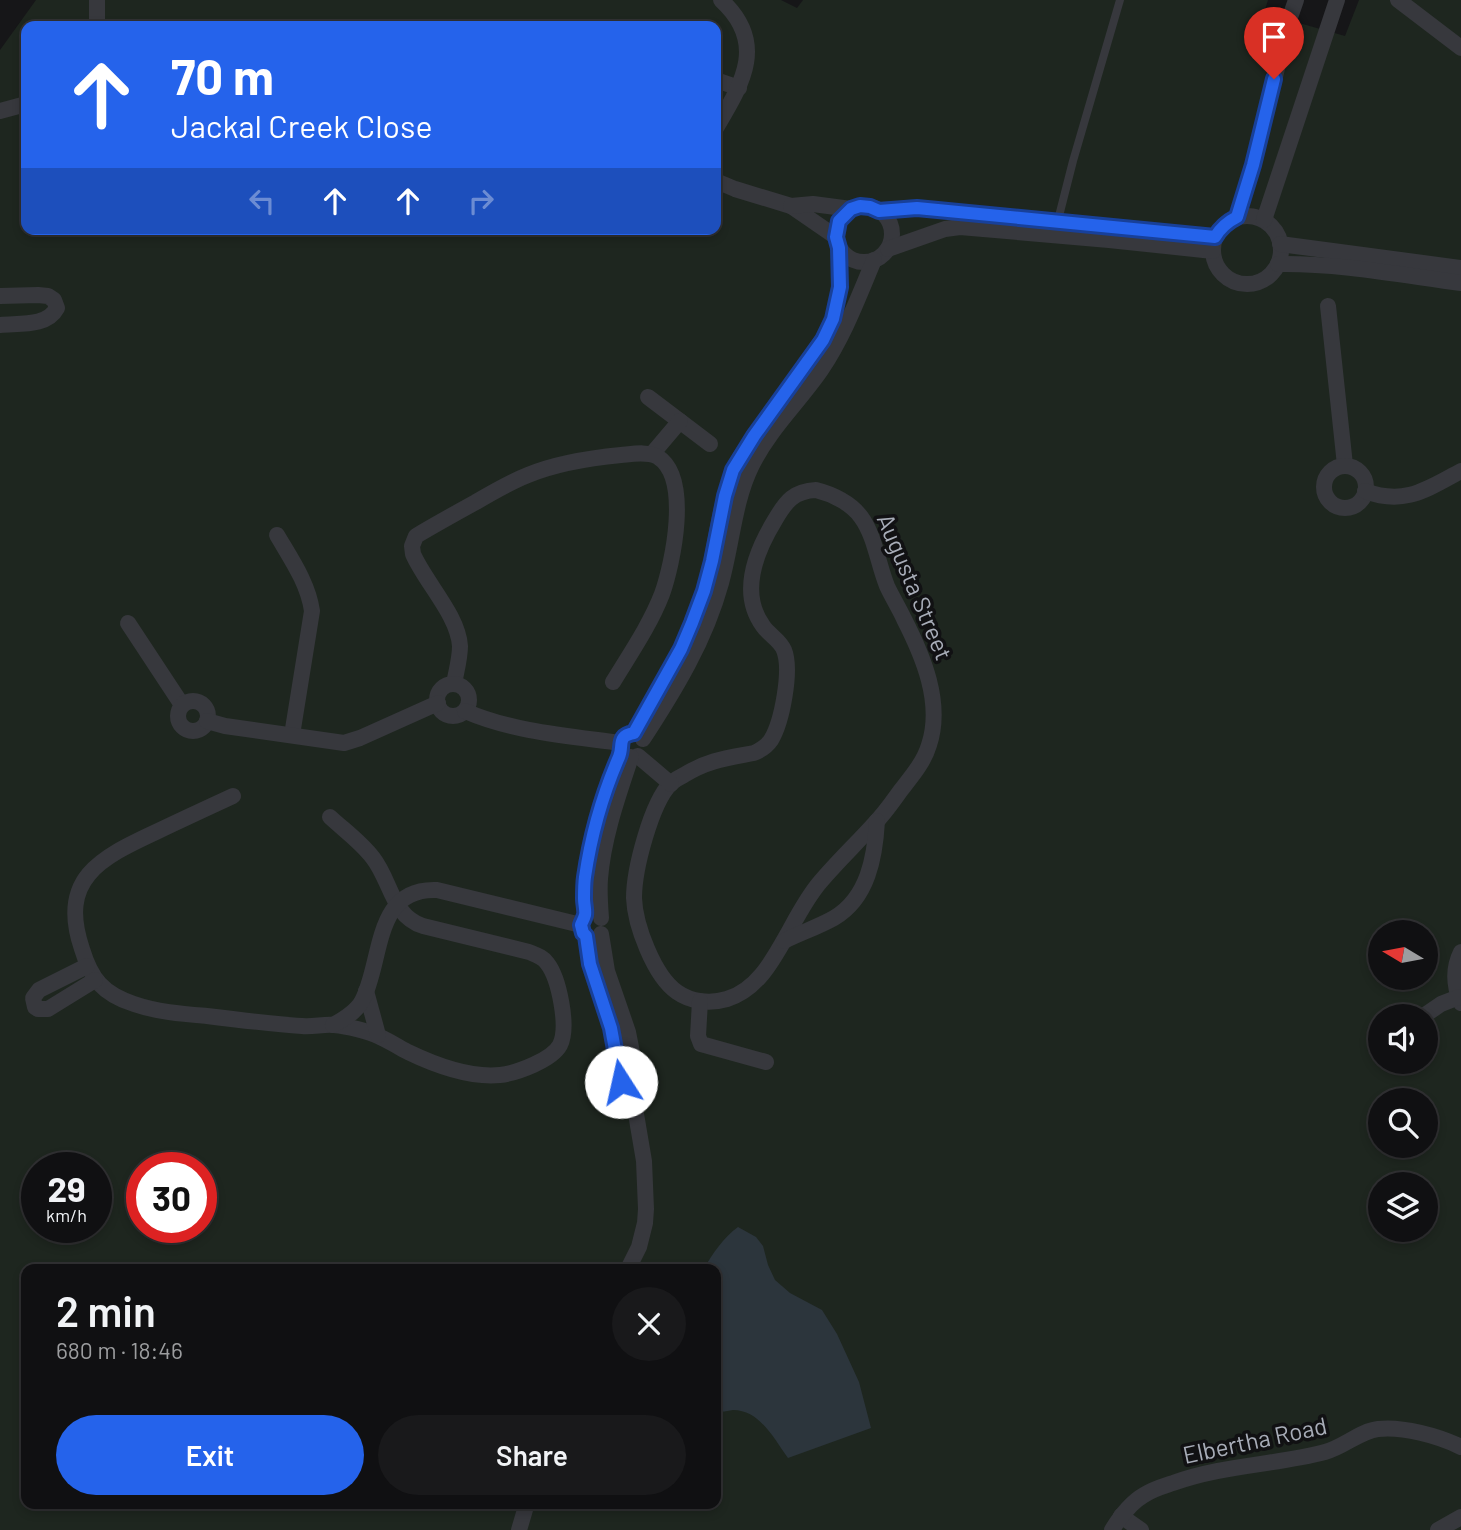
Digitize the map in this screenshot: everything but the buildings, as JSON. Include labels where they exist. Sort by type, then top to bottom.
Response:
[{"type":"street","points":[[97,0],[97,21]]},
{"type":"street","points":[[721,0],[736,16],[746,41],[746,65],[739,88],[721,119]]},
{"type":"street","points":[[1237,217],[1296,0]]},
{"type":"street","points":[[1264,220],[1337,0]]},
{"type":"street","points":[[1398,0],[1461,48]]},
{"type":"street","points":[[721,82],[739,88]]},
{"type":"street","points":[[0,111],[21,105]]},
{"type":"street","points":[[721,183],[791,206],[838,242],[851,259],[866,262],[874,260],[888,249],[892,233],[890,224],[886,216],[870,207],[851,209],[813,204],[791,206]]},
{"type":"street","points":[[879,211],[917,208],[1058,220],[1214,244]]},
{"type":"street","points":[[630,1264],[643,1235],[646,1209],[645,1161],[635,1108],[637,1078],[628,1032],[591,926],[599,894],[603,855],[632,746],[681,649],[704,591],[733,470],[829,330],[840,287],[839,221],[851,209]]},
{"type":"street","points":[[1246,215],[1264,220],[1272,226],[1280,244],[1278,264],[1271,274],[1251,284],[1229,279],[1215,262],[1214,244],[1219,230],[1237,217],[1246,215]]},
{"type":"street","points":[[888,249],[945,229],[960,227],[1109,240],[1214,244]]},
{"type":"street","points":[[1280,244],[1461,268]]},
{"type":"street","points":[[632,746],[676,688],[699,646],[721,583],[741,493],[752,463],[832,354],[874,260]]},
{"type":"street","points":[[1278,264],[1310,264],[1461,283]]},
{"type":"street","points":[[0,296],[44,296],[52,298],[57,308],[43,321],[0,324]]},
{"type":"street","points":[[1328,306],[1346,466]]},
{"type":"street","points":[[648,397],[710,444]]},
{"type":"street","points":[[652,454],[680,421]]},
{"type":"street","points":[[454,684],[460,642],[449,615],[413,554],[412,546],[416,537],[511,482],[540,470],[612,456],[652,454],[668,467],[676,488],[672,553],[661,594],[646,626],[613,682]]},
{"type":"street","points":[[1338,466],[1353,467],[1363,477],[1365,491],[1362,499],[1349,508],[1333,505],[1324,492],[1326,476],[1338,466]]},
{"type":"street","points":[[1365,491],[1377,496],[1400,498],[1422,491],[1461,471]]},
{"type":"street","name":"Augusta Street","points":[[671,783],[701,765],[760,751],[771,740],[785,686],[787,659],[782,646],[763,627],[755,611],[752,590],[754,561],[783,507],[797,494],[816,491],[837,498],[863,519],[887,586],[912,636],[932,692],[935,712],[929,745],[923,760],[877,821],[820,882],[765,970],[745,991],[722,1000],[700,1001]]},
{"type":"street","points":[[277,535],[306,587],[312,611],[292,734]]},
{"type":"street","points":[[128,623],[182,705]]},
{"type":"street","points":[[449,685],[460,686],[468,697],[465,710],[456,715],[447,714],[439,708],[438,703],[441,690],[449,685]]},
{"type":"street","points":[[194,700],[205,706],[208,712],[202,728],[193,731],[183,728],[178,719],[182,705],[194,700]]},
{"type":"street","points":[[206,721],[340,743],[349,742],[438,703]]},
{"type":"street","points":[[465,710],[490,721],[521,728],[632,746],[671,783],[650,823],[642,846],[635,883],[636,915],[646,947],[663,979],[685,997],[700,1001],[698,1036],[701,1045],[766,1062]]},
{"type":"street","points":[[233,796],[126,846],[93,868],[82,883],[75,911],[75,926],[91,973],[117,996],[149,1008],[196,1015],[303,1026],[333,1025],[378,1035],[408,1052],[439,1064],[490,1075],[514,1072],[546,1058],[556,1050],[564,1034],[564,1021],[552,970],[543,959],[519,949],[417,925],[406,918],[371,855],[330,817]]},
{"type":"street","name":"Augusta Street","points":[[784,941],[836,917],[860,892],[872,860],[877,821]]},
{"type":"street","points":[[333,1025],[353,1011],[362,1000],[385,923],[393,908],[413,893],[437,891],[591,926]]},
{"type":"street","points":[[1438,1006],[1460,1000],[1455,976],[1461,952]]},
{"type":"street","points":[[366,991],[378,1035]]},
{"type":"street","name":"Elbertha Road","points":[[1116,1523],[1144,1495],[1180,1480],[1231,1467],[1321,1453],[1340,1447],[1375,1429],[1397,1429],[1438,1438],[1461,1447]]},
{"type":"street","points":[[519,1530],[525,1509]]},
{"type":"street","points":[[1438,1530],[1461,1517]]},
{"type":"street","points":[[1116,1523],[1141,1530]]},
{"type":"lane","points":[[1058,220],[1120,0]]},
{"type":"shaded area","points":[[36,0],[781,0],[797,8],[803,0],[1268,0],[1264,13],[1345,36],[1359,0],[1461,0],[1461,1530],[0,1530],[0,50]]},
{"type":"shaded area","points":[[738,1227],[756,1237],[763,1246],[775,1280],[790,1293],[822,1310],[837,1334],[859,1382],[871,1428],[788,1458],[759,1420],[743,1411],[721,1411],[721,1264],[707,1264]]},
{"type":"route","points":[[621,1082],[611,1028],[590,964],[586,936],[581,929],[585,916],[585,879],[600,807],[622,751],[621,743],[626,736],[634,733],[681,649],[692,623],[704,591],[733,470],[829,330],[840,287],[839,248],[836,237],[839,221],[844,214],[860,206],[879,211],[917,208],[1215,237],[1227,222],[1237,217],[1274,79]]}]
